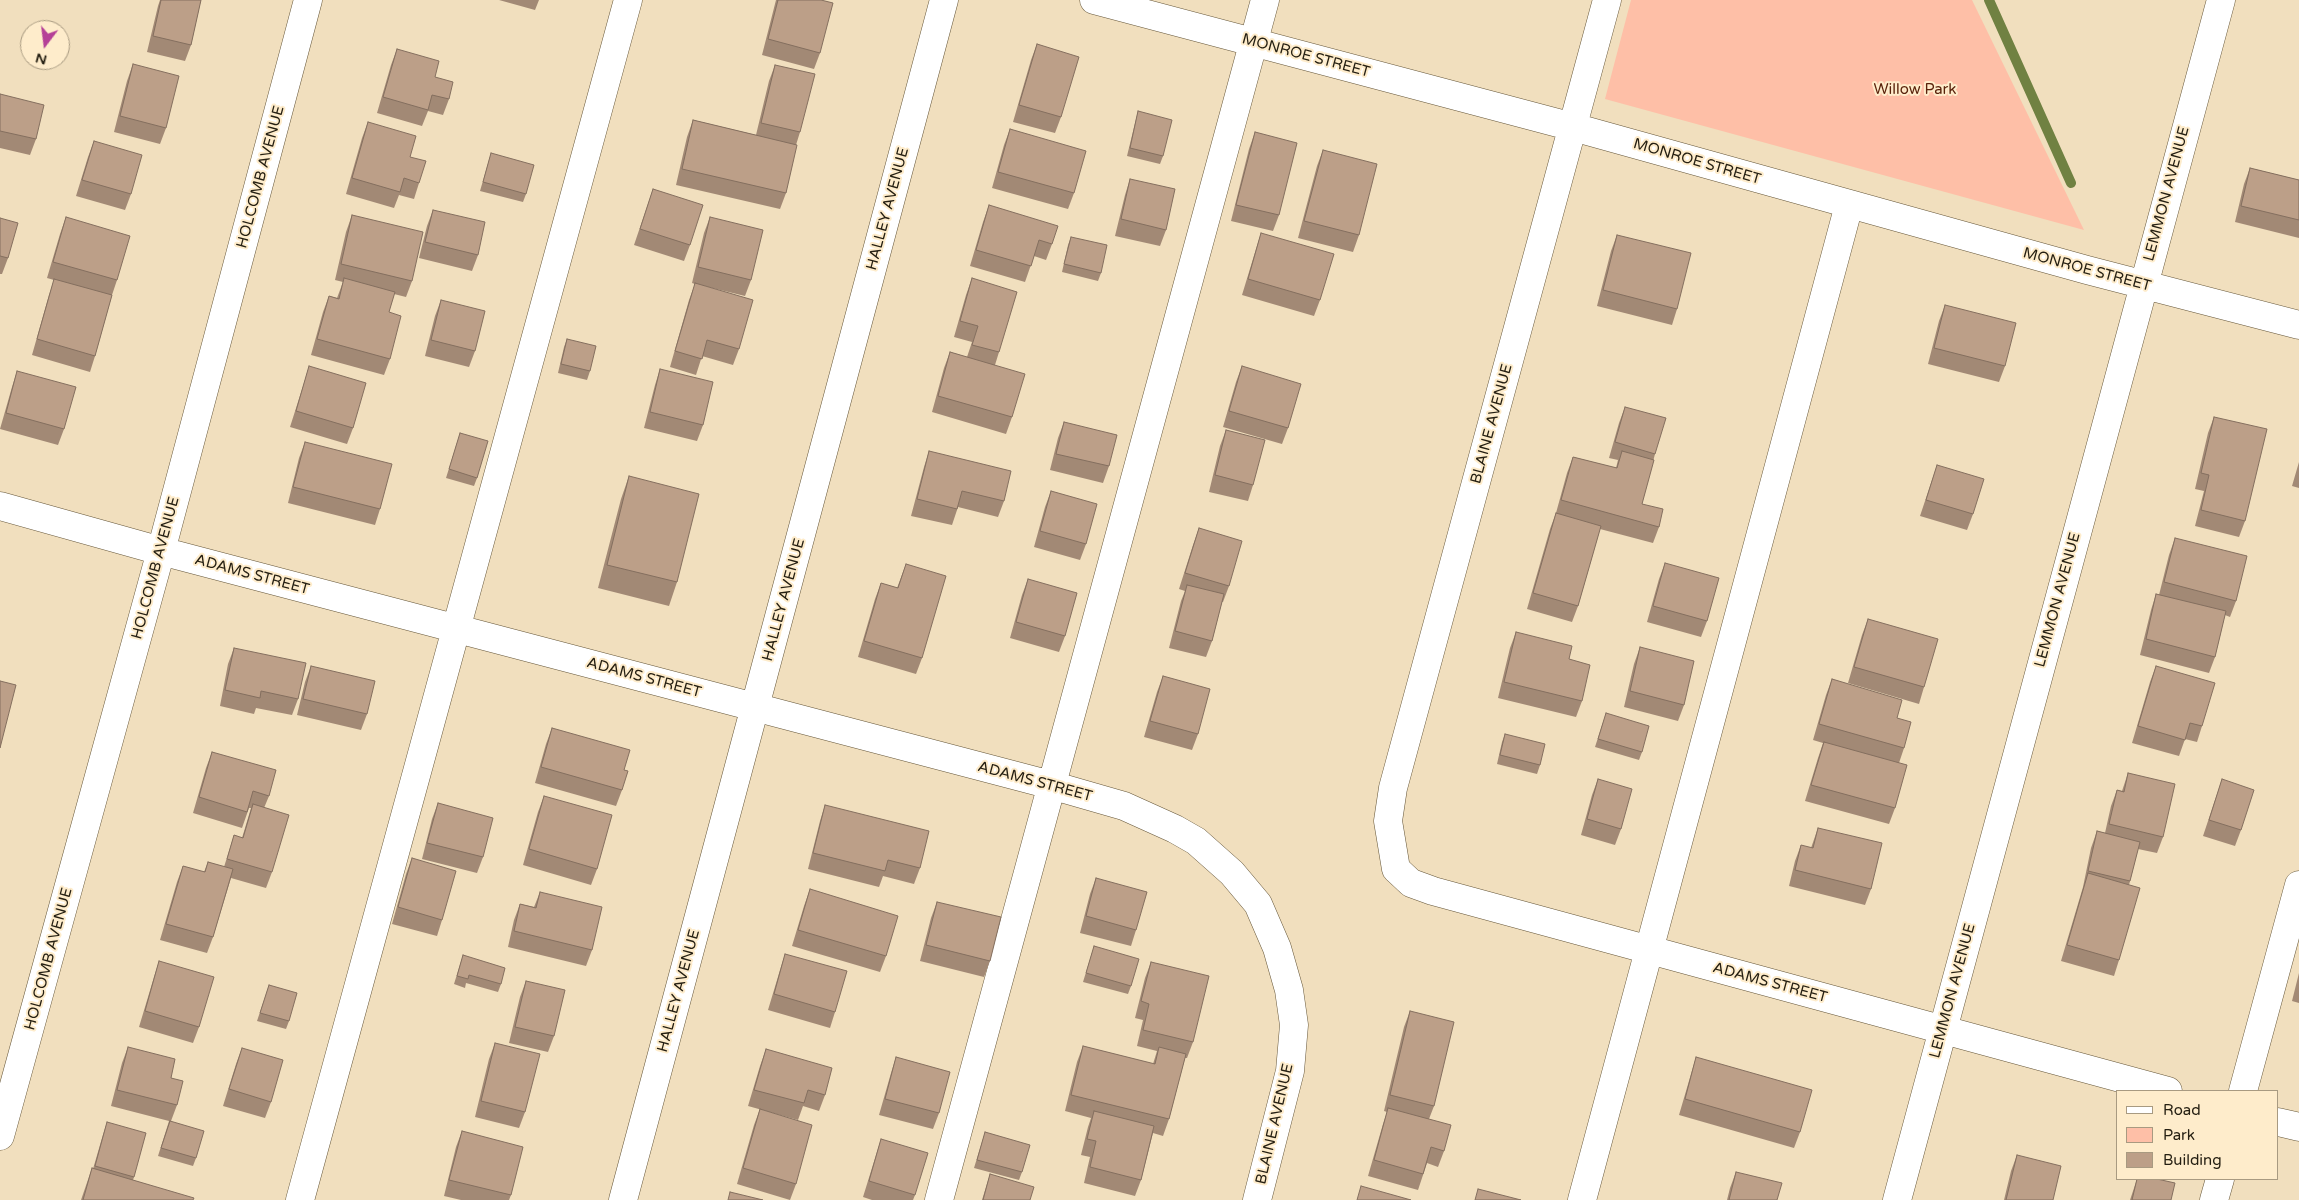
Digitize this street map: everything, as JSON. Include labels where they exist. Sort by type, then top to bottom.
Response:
[{"type":"street","name":"HOLCOMB AVENUE","points":[[0,1136],[161,551],[308,0]]},
{"type":"street","points":[[300,1200],[628,0]]},
{"type":"street","name":"HALLEY AVENUE","points":[[623,1200],[944,0]]},
{"type":"street","name":"MONROE STREET","points":[[1094,0],[1573,127],[2299,325]]},
{"type":"street","points":[[939,1200],[1265,0]]},
{"type":"street","name":"BLAINE AVENUE","points":[[1391,850],[1388,821],[1394,788],[1607,0]]},
{"type":"street","name":"LEMMON AVENUE","points":[[1897,1200],[2221,0]]},
{"type":"street","points":[[1582,1200],[1850,204]]},
{"type":"street","name":"ADAMS STREET","points":[[0,506],[161,551],[1051,785],[1124,806],[1196,841],[1232,873],[1258,904]]},
{"type":"street","name":"ADAMS STREET","points":[[1391,850],[1396,869],[1411,883],[1433,891],[2164,1090]]},
{"type":"street","points":[[2243,1090],[2299,885]]},
{"type":"street","name":"BLAINE AVENUE","points":[[1257,1200],[1290,1071],[1294,1025],[1289,990],[1277,948],[1258,904]]},
{"type":"street","points":[[2279,1122],[2299,1128]]},
{"type":"street","points":[[2214,1200],[2220,1180]]},
{"type":"green space","name":"Willow Park","points":[[1631,0],[1972,0],[2084,230],[1605,99]]},
{"type":"building","points":[[161,0],[201,0],[191,45],[153,36]]},
{"type":"building","points":[[778,0],[821,0],[833,3],[820,53],[768,39]]},
{"type":"building","points":[[1037,44],[1079,57],[1061,117],[1019,105]]},
{"type":"building","points":[[397,49],[439,61],[435,77],[453,82],[449,99],[432,95],[428,110],[383,97]]},
{"type":"building","points":[[133,64],[179,76],[166,128],[120,116]]},
{"type":"building","points":[[775,65],[815,74],[800,132],[761,123]]},
{"type":"building","points":[[0,94],[44,105],[36,139],[0,131]]},
{"type":"building","points":[[1138,111],[1172,120],[1163,156],[1130,148]]},
{"type":"building","points":[[693,120],[797,145],[786,193],[682,169]]},
{"type":"building","points":[[368,122],[416,136],[410,157],[426,161],[419,183],[404,178],[400,192],[352,178]]},
{"type":"building","points":[[1010,129],[1086,151],[1074,193],[998,172]]},
{"type":"building","points":[[1255,132],[1297,143],[1279,215],[1236,205]]},
{"type":"building","points":[[94,141],[142,155],[131,194],[82,180]]},
{"type":"building","points":[[1323,150],[1377,164],[1359,235],[1304,221]]},
{"type":"building","points":[[491,153],[534,165],[526,194],[483,182]]},
{"type":"building","points":[[2250,168],[2299,180],[2299,220],[2241,206]]},
{"type":"building","points":[[1130,179],[1175,189],[1166,230],[1121,219]]},
{"type":"building","points":[[653,189],[703,205],[690,245],[640,229]]},
{"type":"building","points":[[989,205],[1058,226],[1052,244],[1039,240],[1031,266],[976,250]]},
{"type":"building","points":[[433,210],[485,222],[478,255],[425,242]]},
{"type":"building","points":[[352,215],[423,232],[412,281],[341,264]]},
{"type":"building","points":[[66,217],[130,236],[117,280],[53,262]]},
{"type":"building","points":[[710,217],[763,230],[751,280],[698,267]]},
{"type":"building","points":[[0,218],[18,223],[8,258],[0,256]]},
{"type":"building","points":[[1261,233],[1334,254],[1320,300],[1248,279]]},
{"type":"building","points":[[1617,235],[1691,253],[1677,309],[1603,290]]},
{"type":"building","points":[[1071,237],[1107,245],[1101,273],[1064,264]]},
{"type":"building","points":[[344,278],[395,292],[389,312],[401,316],[390,359],[317,339],[329,296],[339,299]]},
{"type":"building","points":[[972,278],[1017,292],[999,352],[972,345],[978,326],[960,321]]},
{"type":"building","points":[[54,279],[112,295],[95,356],[37,339]]},
{"type":"building","points":[[695,283],[753,300],[739,349],[707,340],[702,359],[675,351]]},
{"type":"building","points":[[441,300],[485,311],[475,351],[431,340]]},
{"type":"building","points":[[1945,305],[2016,323],[2005,366],[1934,348]]},
{"type":"building","points":[[567,339],[596,346],[590,371],[561,364]]},
{"type":"building","points":[[950,352],[1025,374],[1012,417],[938,396]]},
{"type":"building","points":[[309,366],[366,383],[353,428],[296,411]]},
{"type":"building","points":[[1242,366],[1301,384],[1288,428],[1229,411]]},
{"type":"building","points":[[660,369],[713,382],[703,425],[650,412]]},
{"type":"building","points":[[17,371],[76,387],[64,429],[6,413]]},
{"type":"building","points":[[1625,407],[1666,418],[1655,454],[1615,442]]},
{"type":"building","points":[[2214,417],[2267,429],[2245,521],[2201,510],[2209,475],[2201,473]]},
{"type":"building","points":[[1064,422],[1117,435],[1109,466],[1056,454]]},
{"type":"building","points":[[1226,430],[1265,440],[1253,485],[1215,475]]},
{"type":"building","points":[[460,433],[488,441],[477,478],[449,469]]},
{"type":"building","points":[[305,442],[392,464],[380,509],[293,487]]},
{"type":"building","points":[[929,451],[1011,471],[1004,501],[962,491],[957,509],[917,499]]},
{"type":"building","points":[[1622,451],[1654,460],[1642,504],[1663,509],[1659,527],[1561,500],[1573,457],[1617,468]]},
{"type":"building","points":[[1937,465],[1984,479],[1973,514],[1926,500]]},
{"type":"building","points":[[629,476],[699,494],[677,582],[607,565]]},
{"type":"building","points":[[1051,491],[1097,504],[1086,544],[1040,531]]},
{"type":"building","points":[[1556,513],[1601,526],[1578,606],[1533,593]]},
{"type":"building","points":[[1199,528],[1242,541],[1229,586],[1185,573]]},
{"type":"building","points":[[2175,538],[2247,556],[2236,601],[2164,582]]},
{"type":"building","points":[[1665,563],[1719,578],[1707,621],[1653,606]]},
{"type":"building","points":[[906,564],[946,576],[922,658],[864,641],[881,583],[898,588]]},
{"type":"building","points":[[1028,579],[1077,593],[1065,636],[1016,622]]},
{"type":"building","points":[[1187,585],[1224,594],[1212,641],[1175,631]]},
{"type":"building","points":[[2156,594],[2226,611],[2215,657],[2146,639]]},
{"type":"building","points":[[1868,619],[1938,639],[1924,687],[1854,667]]},
{"type":"building","points":[[1516,632],[1572,646],[1569,659],[1590,665],[1582,701],[1504,682]]},
{"type":"building","points":[[1640,647],[1694,661],[1684,705],[1630,691]]},
{"type":"building","points":[[234,648],[306,663],[298,699],[261,691],[260,698],[225,690]]},
{"type":"building","points":[[311,666],[375,681],[367,714],[303,699]]},
{"type":"building","points":[[2156,666],[2215,683],[2202,726],[2190,723],[2185,740],[2138,726]]},
{"type":"building","points":[[1163,676],[1210,689],[1198,734],[1150,721]]},
{"type":"building","points":[[1832,679],[1902,700],[1897,718],[1911,722],[1904,748],[1819,724]]},
{"type":"building","points":[[0,681],[16,685],[0,748]]},
{"type":"building","points":[[1606,713],[1649,726],[1642,752],[1598,739]]},
{"type":"building","points":[[552,728],[630,750],[624,770],[628,771],[622,790],[541,767]]},
{"type":"building","points":[[1505,734],[1545,744],[1540,765],[1500,755]]},
{"type":"building","points":[[1824,742],[1907,765],[1895,808],[1811,785]]},
{"type":"building","points":[[212,752],[276,770],[269,796],[253,791],[247,812],[199,797]]},
{"type":"building","points":[[2128,773],[2175,784],[2163,837],[2109,824],[2117,790],[2124,792]]},
{"type":"building","points":[[1598,779],[1632,789],[1621,829],[1587,819]]},
{"type":"building","points":[[2222,779],[2254,790],[2241,830],[2209,820]]},
{"type":"building","points":[[544,796],[612,815],[597,869],[529,849]]},
{"type":"building","points":[[438,803],[493,818],[483,857],[427,843]]},
{"type":"building","points":[[253,804],[289,815],[272,872],[227,859],[234,835],[243,838]]},
{"type":"building","points":[[825,805],[929,831],[920,868],[888,860],[885,871],[813,853]]},
{"type":"building","points":[[1818,828],[1882,843],[1871,889],[1795,870],[1801,845],[1813,848]]},
{"type":"building","points":[[2097,831],[2140,842],[2130,881],[2088,871]]},
{"type":"building","points":[[412,858],[456,871],[442,920],[398,907]]},
{"type":"building","points":[[208,862],[233,869],[213,937],[166,924],[183,866],[205,872]]},
{"type":"building","points":[[2088,873],[2140,888],[2119,960],[2067,945]]},
{"type":"building","points":[[1096,878],[1147,892],[1136,930],[1086,916]]},
{"type":"building","points":[[810,889],[898,916],[886,956],[798,930]]},
{"type":"building","points":[[540,892],[602,907],[592,950],[514,931],[520,904],[536,908]]},
{"type":"building","points":[[937,902],[1001,917],[990,961],[926,945]]},
{"type":"building","points":[[1094,946],[1139,959],[1131,986],[1086,973]]},
{"type":"building","points":[[785,954],[847,971],[835,1012],[774,994]]},
{"type":"building","points":[[463,955],[505,968],[501,984],[469,975],[468,979],[457,976]]},
{"type":"building","points":[[159,961],[214,977],[199,1027],[145,1011]]},
{"type":"building","points":[[1151,962],[1209,976],[1193,1042],[1143,1030],[1149,1004],[1141,1001]]},
{"type":"building","points":[[526,981],[565,990],[554,1036],[515,1027]]},
{"type":"building","points":[[269,985],[297,993],[289,1021],[260,1013]]},
{"type":"building","points":[[1410,1011],[1454,1022],[1434,1106],[1390,1095]]},
{"type":"building","points":[[495,1043],[540,1054],[525,1112],[481,1101]]},
{"type":"building","points":[[1083,1046],[1155,1064],[1159,1047],[1186,1054],[1169,1119],[1071,1095]]},
{"type":"building","points":[[128,1047],[175,1059],[171,1078],[183,1081],[177,1105],[117,1090]]},
{"type":"building","points":[[242,1048],[283,1060],[271,1102],[229,1089]]},
{"type":"building","points":[[766,1049],[832,1068],[825,1095],[808,1090],[804,1103],[754,1090]]},
{"type":"building","points":[[896,1057],[950,1072],[939,1113],[885,1099]]},
{"type":"building","points":[[1696,1057],[1812,1090],[1800,1132],[1685,1099]]},
{"type":"building","points":[[1388,1108],[1451,1125],[1444,1151],[1431,1147],[1423,1174],[1374,1160]]},
{"type":"building","points":[[760,1109],[812,1125],[796,1184],[743,1168]]},
{"type":"building","points":[[1094,1111],[1154,1126],[1141,1180],[1090,1167],[1096,1141],[1087,1139]]},
{"type":"building","points":[[170,1121],[204,1131],[196,1158],[161,1148]]},
{"type":"building","points":[[107,1122],[146,1133],[134,1177],[95,1166]]},
{"type":"building","points":[[462,1131],[523,1147],[511,1195],[449,1180]]},
{"type":"building","points":[[985,1132],[1030,1145],[1022,1172],[977,1160]]},
{"type":"building","points":[[881,1139],[928,1153],[915,1195],[869,1181]]},
{"type":"building","points":[[2017,1155],[2061,1166],[2053,1200],[2006,1200]]},
{"type":"building","points":[[92,1168],[194,1198],[193,1200],[83,1200]]},
{"type":"building","points":[[1736,1172],[1782,1183],[1777,1200],[1729,1200]]},
{"type":"building","points":[[990,1174],[1034,1187],[1030,1200],[983,1200]]},
{"type":"building","points":[[2137,1180],[2162,1180],[2175,1183],[2171,1200],[2132,1200]]},
{"type":"building","points":[[1361,1186],[1411,1200],[1357,1200]]},
{"type":"building","points":[[1478,1189],[1521,1200],[1475,1200]]},
{"type":"building","points":[[730,1192],[763,1200],[728,1200]]},
{"type":"waterway","points":[[1989,0],[2071,183]]}]
